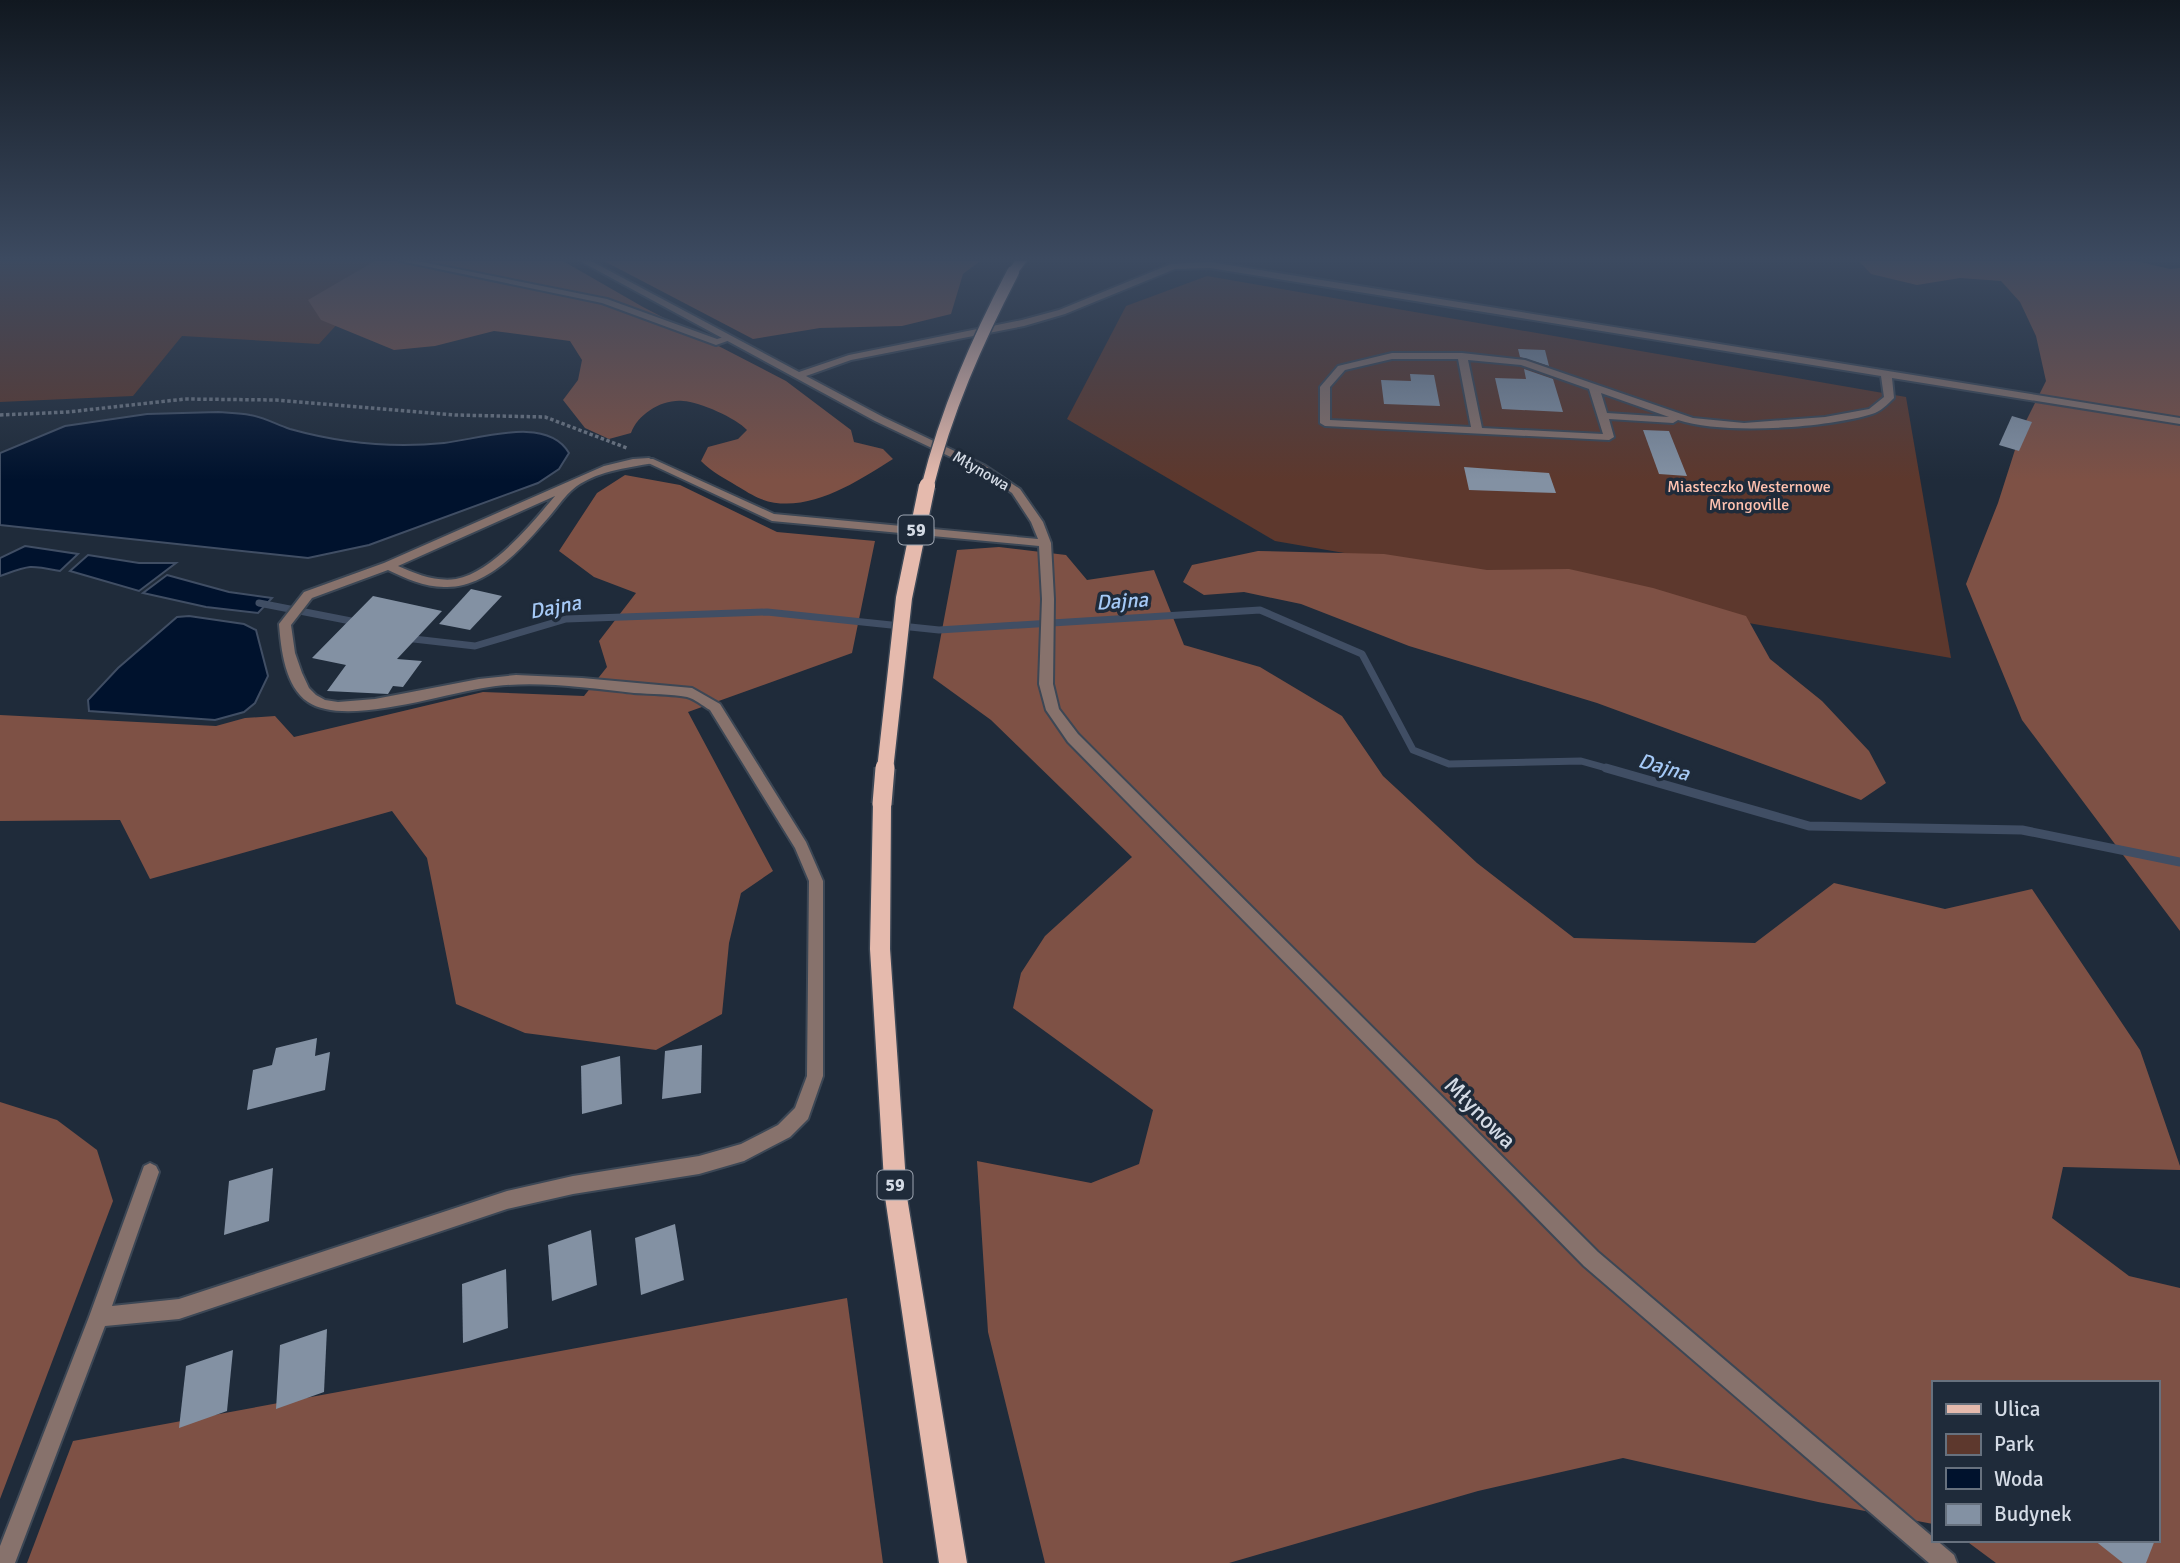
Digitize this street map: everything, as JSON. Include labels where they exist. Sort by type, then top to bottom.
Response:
[{"type":"main road","name":"59","points":[[953,1563],[896,1197],[880,949],[883,804],[894,657],[914,538],[928,476],[969,357],[981,334]]},
{"type":"street","points":[[694,334],[716,342],[727,339]]},
{"type":"street","name":"Młynowa","points":[[718,334],[879,419],[980,467],[1008,485],[1028,507],[1045,543],[1048,599],[1046,684],[1053,710],[1073,738],[1591,1259],[1946,1563]]},
{"type":"street","points":[[797,376],[849,358],[969,334]]},
{"type":"street","points":[[1642,334],[2180,421]]},
{"type":"street","points":[[1594,387],[1609,438],[1325,423],[1325,387],[1342,368],[1392,355],[1462,356],[1522,362],[1692,421]]},
{"type":"street","points":[[1462,356],[1477,430]]},
{"type":"street","points":[[1603,416],[1744,426],[1825,420],[1871,411],[1889,398],[1886,373]]},
{"type":"street","points":[[99,1317],[179,1309],[507,1200],[573,1185],[699,1165],[744,1152],[783,1131],[802,1113],[815,1076],[817,881],[801,846],[715,707],[692,693],[515,680],[356,707],[332,705],[312,699],[300,682],[286,643],[285,624],[309,595],[388,566],[568,488],[611,464],[626,461],[649,461],[772,517],[1045,543]]},
{"type":"street","points":[[388,566],[423,581],[456,583],[487,568],[520,543],[568,488]]},
{"type":"street","points":[[4,1563],[99,1317],[150,1172]]},
{"type":"path","points":[[0,415],[227,398],[454,415],[525,415],[565,423],[625,447],[649,461]]},
{"type":"green space","points":[[0,334],[328,334],[319,344],[182,336],[133,396],[0,402]]},
{"type":"green space","name":"Miasteczko Westernowe Mrongoville","points":[[1111,334],[1542,334],[1906,397],[1951,658],[1275,541],[1067,419]]},
{"type":"shaded area","points":[[355,334],[482,334],[435,346],[394,350]]},
{"type":"shaded area","points":[[516,334],[695,334],[786,381],[851,430],[854,442],[883,449],[893,459],[847,486],[813,500],[778,503],[761,499],[718,475],[701,461],[708,447],[738,439],[747,430],[708,407],[683,401],[667,402],[645,414],[631,433],[609,439],[585,428],[563,400],[578,380],[582,360],[570,341]]},
{"type":"shaded area","points":[[743,334],[784,334],[753,339]]},
{"type":"shaded area","points":[[2035,334],[2180,334],[2180,931],[2022,720],[1966,584],[1998,503],[2021,431],[2046,381]]},
{"type":"shaded area","points":[[625,475],[680,485],[777,532],[875,541],[852,653],[688,712],[773,871],[741,893],[729,943],[722,1014],[656,1050],[525,1033],[456,1004],[427,858],[392,811],[150,879],[120,820],[0,821],[0,715],[216,726],[245,718],[275,716],[294,737],[483,692],[584,696],[607,667],[599,641],[636,593],[594,577],[559,551],[597,493]]},
{"type":"shaded area","points":[[999,547],[1066,555],[1087,580],[1154,570],[1184,645],[1260,667],[1342,716],[1383,776],[1477,863],[1574,938],[1755,943],[1834,883],[1945,909],[2032,889],[2140,1050],[2180,1166],[2180,1170],[2063,1167],[2052,1218],[2129,1276],[2180,1288],[2180,1563],[1996,1563],[1968,1542],[2159,1542],[2159,1381],[1932,1381],[1932,1524],[1818,1502],[1623,1458],[1478,1491],[1229,1563],[1045,1563],[988,1332],[977,1161],[1091,1183],[1139,1164],[1153,1110],[1013,1008],[1021,973],[1045,936],[1132,857],[991,720],[933,678],[957,550]]},
{"type":"shaded area","points":[[1258,551],[1384,554],[1487,570],[1569,569],[1653,588],[1746,616],[1770,659],[1822,701],[1869,751],[1886,783],[1861,800],[1597,703],[1409,646],[1301,604],[1244,592],[1204,595],[1183,582],[1192,565]]},
{"type":"shaded area","points":[[0,1102],[57,1120],[97,1150],[113,1201],[0,1499]]},
{"type":"shaded area","points":[[847,1298],[883,1563],[27,1563],[73,1441]]},
{"type":"water","points":[[218,412],[255,416],[290,429],[367,443],[444,443],[494,434],[529,432],[559,441],[569,453],[559,469],[538,483],[369,545],[308,558],[0,525],[0,453],[65,426],[147,414]]},
{"type":"water","points":[[25,546],[78,554],[60,571],[30,567],[0,576],[0,558]]},
{"type":"water","points":[[88,555],[139,563],[176,563],[139,591],[70,571]]},
{"type":"water","points":[[167,575],[229,592],[272,598],[258,613],[206,607],[143,593]]},
{"type":"water","points":[[189,616],[244,624],[256,630],[268,676],[255,703],[244,712],[215,720],[89,711],[88,700],[118,668],[177,617]]},
{"type":"building","points":[[1518,349],[1545,350],[1549,366],[1520,357]]},
{"type":"building","points":[[1524,369],[1553,379],[1563,412],[1502,409],[1495,378],[1526,379]]},
{"type":"building","points":[[1410,374],[1434,375],[1440,406],[1384,404],[1381,380],[1411,381]]},
{"type":"building","points":[[2012,416],[2032,422],[2019,451],[1999,445]]},
{"type":"building","points":[[1643,430],[1669,431],[1687,476],[1659,474]]},
{"type":"building","points":[[1464,467],[1549,473],[1556,493],[1469,490]]},
{"type":"building","points":[[471,589],[502,596],[470,630],[439,624]]},
{"type":"building","points":[[373,596],[442,611],[397,659],[422,661],[403,687],[393,686],[388,694],[327,691],[346,665],[312,658]]},
{"type":"building","points":[[317,1038],[315,1056],[330,1052],[325,1090],[247,1110],[253,1070],[272,1065],[276,1048]]},
{"type":"building","points":[[702,1045],[701,1093],[662,1099],[665,1051]]},
{"type":"building","points":[[620,1056],[622,1104],[582,1114],[581,1066]]},
{"type":"building","points":[[273,1168],[269,1221],[224,1235],[229,1181]]},
{"type":"building","points":[[675,1224],[684,1280],[641,1295],[635,1238]]},
{"type":"building","points":[[591,1230],[597,1285],[552,1301],[548,1245]]},
{"type":"building","points":[[506,1269],[508,1328],[463,1343],[462,1284]]},
{"type":"building","points":[[327,1329],[324,1392],[276,1409],[280,1345]]},
{"type":"building","points":[[233,1350],[227,1411],[179,1428],[186,1366]]},
{"type":"building","points":[[2097,1542],[2154,1542],[2146,1563],[2123,1563]]},
{"type":"waterway","name":"Dajna","points":[[259,603],[356,622]]},
{"type":"waterway","name":"Dajna","points":[[405,638],[475,646],[566,619],[767,612],[939,630],[1260,610],[1362,654],[1413,750],[1449,764],[1581,761],[1613,770]]},
{"type":"waterway","name":"Dajna","points":[[1606,768],[1613,770]]},
{"type":"waterway","name":"Dajna","points":[[1613,770],[1809,826],[2022,830],[2180,862]]}]
